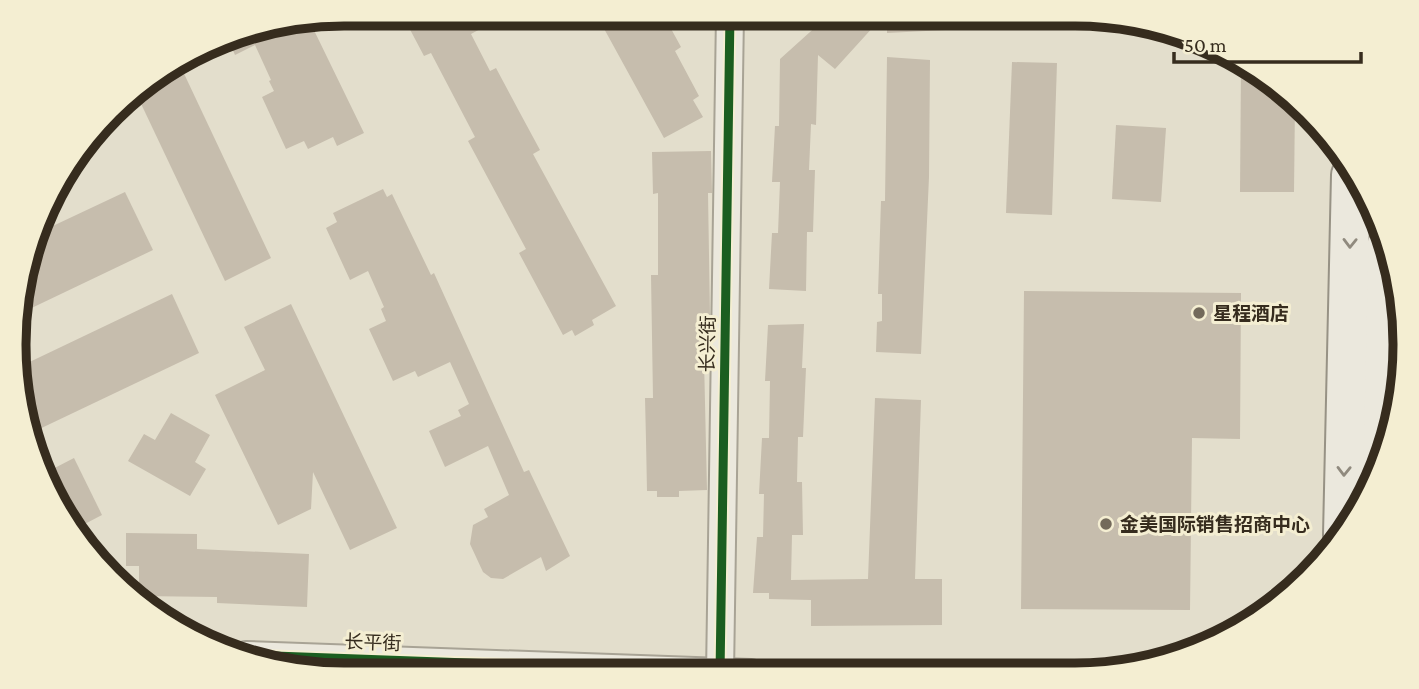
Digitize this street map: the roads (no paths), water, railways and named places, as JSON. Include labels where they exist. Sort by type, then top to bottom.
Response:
[{"type":"main road","points":[[1343,514],[1351,186]]},
{"type":"main road","points":[[1378,442],[1385,273]]},
{"type":"street","name":"长兴街","points":[[720,663],[730,26]]},
{"type":"street","name":"长平街","points":[[279,656],[457,663]]},
{"type":"place","name":"星程酒店","points":[[1199,313]]},
{"type":"place","name":"金美国际销售招商中心","points":[[1106,524]]}]
